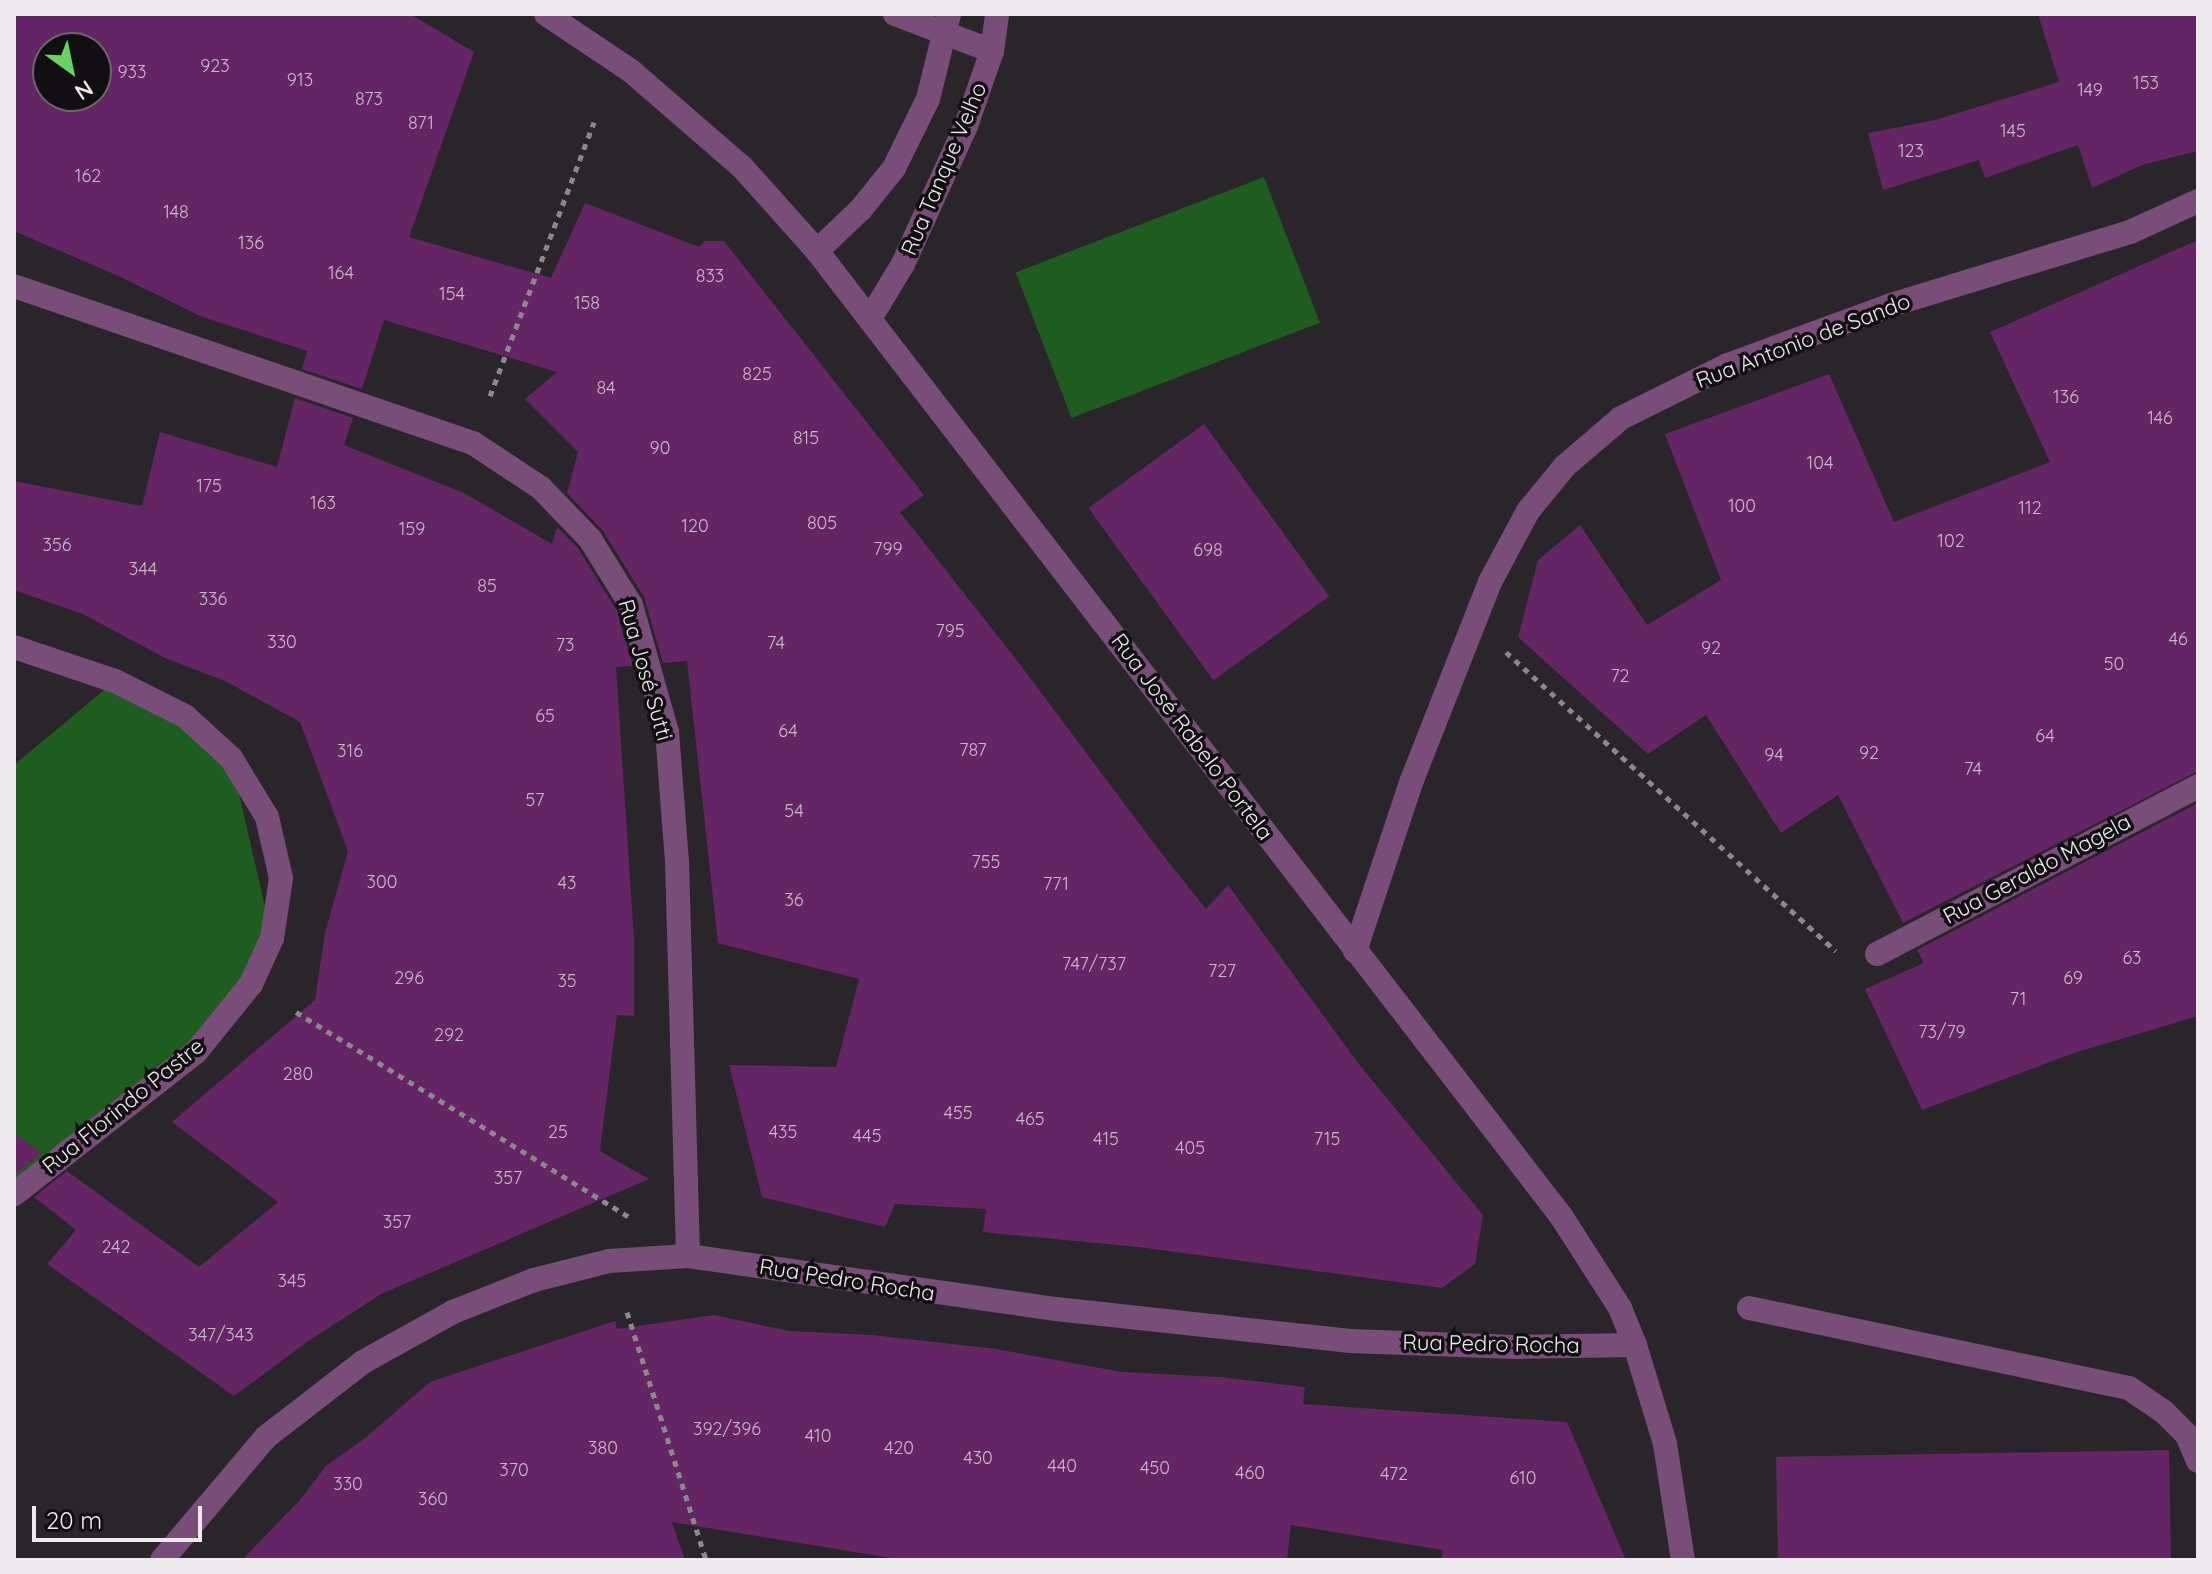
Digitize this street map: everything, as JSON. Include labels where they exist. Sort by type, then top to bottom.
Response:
[{"type":"street","name":"Rua José Rabelo Portela","points":[[546,14],[631,71],[742,167],[817,251],[871,317],[1561,1216],[1620,1308],[1635,1345],[1665,1444],[1683,1560]]},
{"type":"street","points":[[895,14],[948,24],[992,51]]},
{"type":"street","name":"Rua Tanque Velho","points":[[871,317],[903,264],[966,126],[992,51],[997,14]]},
{"type":"street","name":"Rua Tanque Velho","points":[[817,251],[861,209],[894,168],[928,99],[948,24]]},
{"type":"street","name":"Rua Antonio de Sando","points":[[1355,951],[1412,780],[1490,582],[1528,511],[1565,466],[1621,418],[1728,365],[1891,305],[2130,232],[2198,201]]},
{"type":"street","name":"Rua José Sutti","points":[[14,286],[473,443],[541,488],[590,539],[631,605],[667,732],[677,861],[688,1256]]},
{"type":"street","name":"Rua Florindo Pastre","points":[[14,647],[115,681],[185,716],[231,758],[267,817],[281,878],[272,938],[251,984],[196,1052],[14,1194]]},
{"type":"street","name":"Rua Geraldo Magela","points":[[1877,954],[2198,786]]},
{"type":"street","name":"Rua Pedro Rocha","points":[[162,1560],[266,1437],[363,1362],[453,1312],[534,1280],[609,1261],[688,1256],[1056,1309],[1350,1341],[1514,1347],[1635,1345]]},
{"type":"street","points":[[1749,1308],[2129,1388],[2164,1412],[2187,1435],[2198,1461]]},
{"type":"path","points":[[490,396],[594,122]]},
{"type":"path","points":[[1473,624],[1857,970],[1877,954]]},
{"type":"path","points":[[296,1012],[628,1216]]},
{"type":"path","points":[[627,1312],[706,1560]]},
{"type":"green space","points":[[1264,177],[1320,323],[1072,418],[1016,272]]},
{"type":"green space","points":[[115,681],[231,758],[272,938],[196,1052],[14,1202],[14,765]]},
{"type":"building","points":[[14,14],[410,14],[474,52],[409,237],[551,278],[585,203],[699,247],[705,241],[724,241],[924,495],[900,512],[1015,658],[1159,850],[1206,909],[1228,885],[1358,1063],[1483,1215],[1475,1264],[1442,1288],[1138,1247],[983,1232],[986,1209],[895,1204],[885,1227],[762,1197],[729,1065],[836,1067],[859,979],[718,943],[687,661],[663,663],[644,597],[603,531],[567,493],[578,452],[525,399],[557,372],[384,320],[362,389],[302,369],[307,351],[200,316],[123,278],[14,231]]},
{"type":"building","points":[[2038,14],[2198,14],[2198,151],[2142,165],[2092,188],[2078,145],[1985,178],[1979,160],[1883,190],[1868,133],[1935,120],[2059,82]]},
{"type":"building","points":[[2198,240],[2198,771],[1903,923],[1838,795],[1781,833],[1706,715],[1648,754],[1518,637],[1538,560],[1580,525],[1647,625],[1721,580],[1665,434],[1829,374],[1894,522],[2050,462],[1990,332]]},
{"type":"building","points":[[295,398],[353,418],[344,445],[464,493],[552,544],[557,527],[578,548],[617,611],[633,666],[616,667],[634,939],[634,1016],[617,1015],[600,1151],[649,1179],[381,1294],[307,1342],[234,1396],[47,1264],[76,1230],[34,1197],[67,1171],[199,1267],[278,1202],[172,1122],[315,1000],[325,933],[348,851],[300,722],[225,681],[165,658],[83,614],[14,590],[14,481],[142,506],[160,432],[277,467]]},
{"type":"building","points":[[1204,424],[1329,596],[1214,680],[1088,508]]},
{"type":"building","points":[[2198,803],[2198,1016],[2074,1053],[1922,1110],[1865,989],[1924,963],[1917,950]]},
{"type":"building","points":[[14,1133],[42,1153],[14,1175]]},
{"type":"building","points":[[714,1315],[789,1331],[873,1335],[996,1349],[1122,1372],[1220,1377],[1305,1387],[1303,1404],[1567,1422],[1626,1560],[1441,1560],[1443,1550],[1291,1525],[1287,1560],[903,1560],[672,1522],[685,1560],[242,1560],[299,1501],[326,1466],[365,1438],[430,1382],[615,1321],[617,1329]]},
{"type":"building","points":[[2169,1450],[2171,1560],[1778,1560],[1776,1457]]}]
